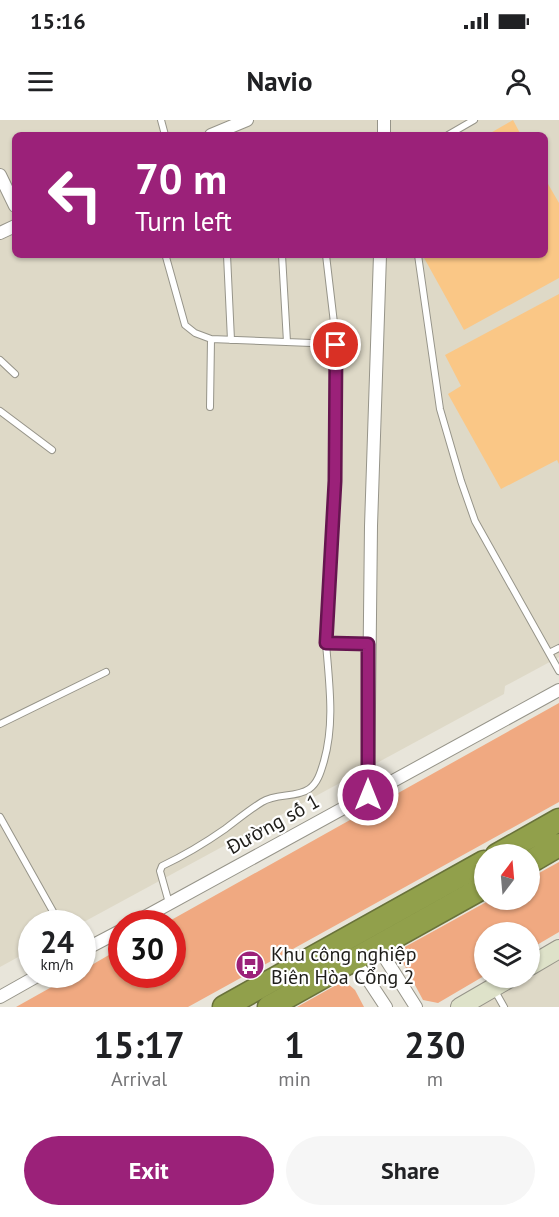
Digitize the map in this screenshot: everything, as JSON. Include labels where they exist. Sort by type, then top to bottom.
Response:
[{"type":"highway","points":[[516,844],[559,820]]},
{"type":"highway","points":[[540,856],[559,845]]},
{"type":"highway","points":[[224,1007],[474,868]]},
{"type":"highway","points":[[269,1007],[474,893]]},
{"type":"street","points":[[217,132],[233,123],[247,120]]},
{"type":"street","points":[[0,176],[12,200]]},
{"type":"street","points":[[368,795],[368,644],[380,258]]},
{"type":"street","name":"Đường số 1","points":[[157,910],[559,690]]},
{"type":"street","points":[[378,947],[416,1007]]},
{"type":"street","points":[[540,960],[559,949]]},
{"type":"street","points":[[355,960],[386,1007]]},
{"type":"street","points":[[0,997],[18,987]]},
{"type":"street","points":[[460,1007],[493,988]]},
{"type":"lane","points":[[453,132],[474,120]]},
{"type":"lane","points":[[166,258],[185,325],[195,333],[211,339],[336,345]]},
{"type":"lane","points":[[227,258],[231,340]]},
{"type":"lane","points":[[282,258],[287,342]]},
{"type":"lane","points":[[170,903],[160,871],[162,866],[223,830],[272,796],[307,791],[321,774],[328,747],[331,693],[326,643],[335,481],[336,345],[326,258]]},
{"type":"lane","points":[[418,258],[440,409],[461,481],[475,521],[559,671]]},
{"type":"lane","points":[[210,407],[211,339]]},
{"type":"lane","points":[[0,360],[15,374]]},
{"type":"lane","points":[[0,411],[52,450]]},
{"type":"lane","points":[[326,643],[368,644]]},
{"type":"lane","points":[[549,653],[559,648]]},
{"type":"lane","points":[[0,724],[106,672]]},
{"type":"lane","points":[[0,817],[52,910]]},
{"type":"lane","points":[[493,988],[504,1007]]},
{"type":"shaded area","points":[[0,120],[559,120],[559,657],[505,686],[504,694],[96,915],[96,910],[18,910],[18,957],[0,967]]},
{"type":"shaded area","points":[[559,703],[559,802],[483,844],[474,844],[474,849],[188,1007],[16,1007],[50,988],[96,988],[96,962],[108,956],[108,988],[186,988],[186,912]]},
{"type":"shaded area","points":[[559,862],[559,932],[540,943],[540,922],[474,922],[474,982],[438,1003],[423,1000],[401,959],[403,948],[474,909],[540,910],[540,872]]},
{"type":"shaded area","points":[[559,959],[559,1007],[477,1007],[512,988],[540,988],[540,971]]},
{"type":"shaded area","points":[[347,983],[355,990],[364,1007],[297,1007],[338,984]]},
{"type":"building","points":[[513,120],[519,132],[492,132]]},
{"type":"building","points":[[548,184],[559,203],[559,278],[464,330],[424,258],[548,258]]},
{"type":"building","points":[[559,294],[559,464],[557,460],[501,489],[448,394],[461,386],[445,355]]},
{"type":"place","name":"Khu công nghiệp Biên Hòa Cổng 2","points":[[250,965]]},
{"type":"route","points":[[336,345],[338,357],[335,481],[326,643],[368,644],[368,795]]}]
